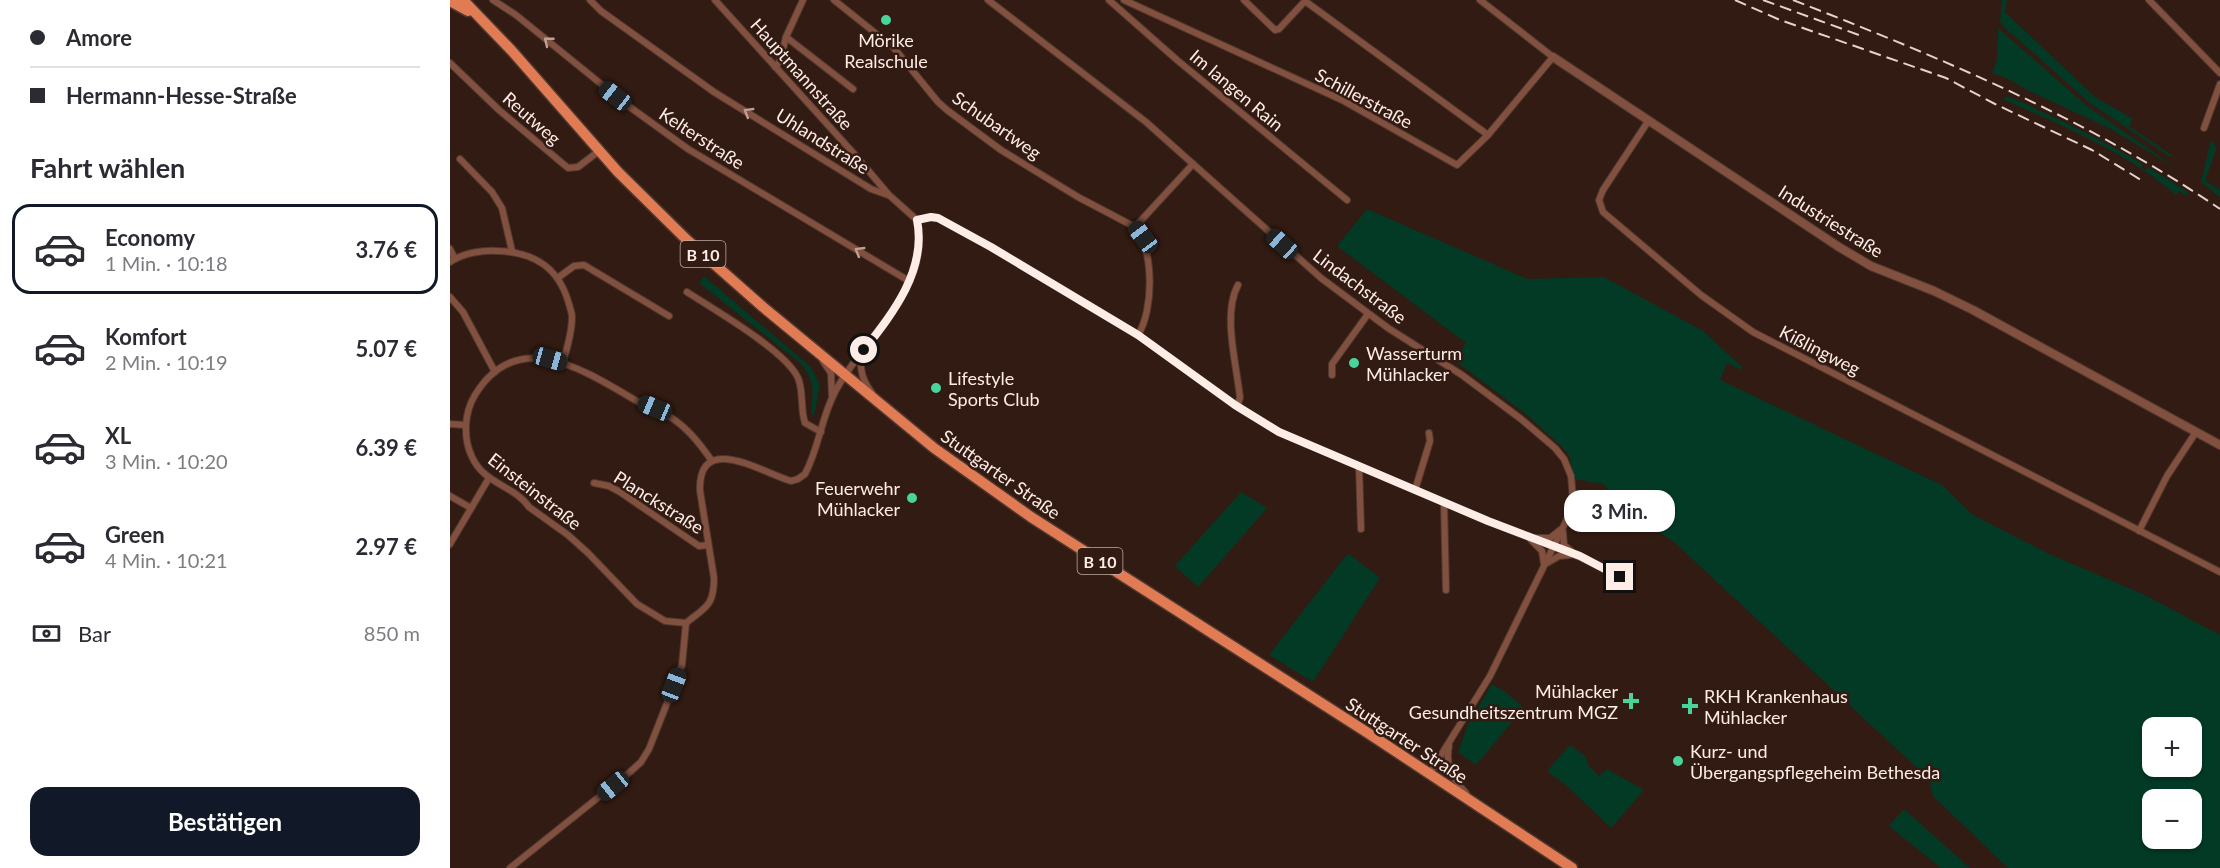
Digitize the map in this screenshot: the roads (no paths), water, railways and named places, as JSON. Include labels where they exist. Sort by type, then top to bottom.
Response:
[{"type":"main road","name":"Stuttgarter Straße","points":[[463,0],[512,51],[599,151],[687,240],[813,349],[954,464],[1006,500],[1430,773],[1572,868]]},
{"type":"main road","name":"Stuttgarter Straße","points":[[450,1],[482,20]]},
{"type":"street","name":"Kelterstraße","points":[[493,0],[524,21],[627,105],[688,149],[909,281]]},
{"type":"street","name":"Uhlandstraße","points":[[590,0],[609,17],[714,92],[871,189],[889,195],[917,220]]},
{"type":"street","name":"Hauptmannstraße","points":[[715,0],[889,195]]},
{"type":"street","points":[[775,66],[780,61],[786,38],[803,0]]},
{"type":"street","name":"Schubartweg","points":[[834,0],[894,48],[947,110],[1011,156],[1078,197],[1135,227]]},
{"type":"street","name":"Lindachstraße","points":[[988,0],[1146,122],[1310,270],[1368,314],[1462,375],[1521,419],[1555,448],[1565,462],[1571,476],[1573,499],[1571,511],[1493,671],[1430,773]]},
{"type":"street","name":"Im langen Rain","points":[[1110,0],[1177,60],[1347,200]]},
{"type":"street","name":"Schillerstraße","points":[[1124,0],[1342,100],[1456,165],[1488,135],[1552,57]]},
{"type":"street","points":[[1244,0],[1275,30],[1305,2],[1488,135]]},
{"type":"street","name":"Industriestraße","points":[[1480,0],[1552,57],[1839,247],[1871,266],[1965,306],[2220,445]]},
{"type":"street","points":[[2149,0],[2220,73]]},
{"type":"street","points":[[786,38],[853,89]]},
{"type":"street","name":"Reutweg","points":[[450,63],[498,110],[567,168],[578,167],[599,151]]},
{"type":"street","points":[[2205,128],[2220,84]]},
{"type":"street","name":"Kißlingweg","points":[[1649,120],[1603,190],[1599,200],[1603,212],[1623,231],[1701,295],[1753,332],[2220,572]]},
{"type":"street","points":[[460,159],[492,192],[502,208],[513,251]]},
{"type":"street","points":[[1138,335],[1144,326],[1149,287],[1143,237],[1135,227],[1194,164]]},
{"type":"street","points":[[510,868],[630,772],[645,756],[684,659],[686,623],[704,611],[712,597],[714,578],[699,484],[704,468],[712,461],[731,459],[784,479],[795,480],[805,474],[832,398],[845,375],[892,312],[909,281],[920,245],[917,220],[938,218],[991,247],[1138,335],[1237,406],[1279,432],[1523,535],[1580,556]]},
{"type":"street","points":[[450,249],[453,261],[474,253],[513,251],[533,257],[548,267],[558,277],[572,317],[563,362]]},
{"type":"street","points":[[558,277],[574,266],[584,265],[669,316]]},
{"type":"street","points":[[1237,406],[1240,398],[1232,312],[1233,297],[1238,285]]},
{"type":"street","points":[[687,292],[751,333],[788,363],[800,384],[801,411],[805,423],[821,432]]},
{"type":"street","points":[[450,297],[463,312],[495,372]]},
{"type":"street","points":[[1332,375],[1330,370],[1332,364],[1368,314]]},
{"type":"street","points":[[813,349],[831,373],[832,398]]},
{"type":"street","points":[[861,354],[860,369],[863,379],[884,407]]},
{"type":"street","name":"Einsteinstraße","points":[[686,623],[664,621],[637,604],[605,569],[568,536],[518,496],[489,478],[472,459],[465,425],[472,399],[495,372],[508,364],[528,358],[550,359],[563,362],[667,415],[689,430],[712,461]]},
{"type":"street","points":[[450,424],[465,425]]},
{"type":"street","points":[[2139,531],[2167,476],[2196,432]]},
{"type":"street","points":[[1415,490],[1430,441],[1429,433]]},
{"type":"street","points":[[1359,466],[1361,529]]},
{"type":"street","points":[[450,544],[489,478]]},
{"type":"street","name":"Planckstraße","points":[[594,483],[609,486],[628,496],[699,546],[708,544]]},
{"type":"street","points":[[450,496],[471,508]]},
{"type":"street","points":[[1444,502],[1446,590]]},
{"type":"street","points":[[1523,535],[1550,538],[1565,523]]},
{"type":"street","points":[[1565,523],[1563,538],[1569,550],[1620,577]]},
{"type":"street","points":[[1523,535],[1542,551],[1544,567]]},
{"type":"street","points":[[1544,567],[1559,555],[1580,556]]},
{"type":"street","points":[[1451,740],[1447,755],[1450,771],[1463,790],[1483,809]]},
{"type":"railway","points":[[1735,0],[1780,20],[1946,78],[2092,150],[2141,180]]},
{"type":"railway","points":[[1763,0],[1859,35]]},
{"type":"railway","points":[[1793,0],[1904,44],[2012,92],[2118,147],[2220,209]]},
{"type":"place","name":"Mörike Realschule","points":[[886,20]]},
{"type":"place","name":"Wasserturm Mühlacker","points":[[1354,363]]},
{"type":"place","name":"Lifestyle Sports Club","points":[[936,388]]},
{"type":"place","name":"Feuerwehr Mühlacker","points":[[912,498]]},
{"type":"place","name":"Mühlacker Gesundheitszentrum MGZ","points":[[1631,701]]},
{"type":"place","name":"RKH Krankenhaus Mühlacker","points":[[1690,706]]},
{"type":"place","name":"Kurz- und Übergangspflegeheim Bethesda","points":[[1678,761]]}]
